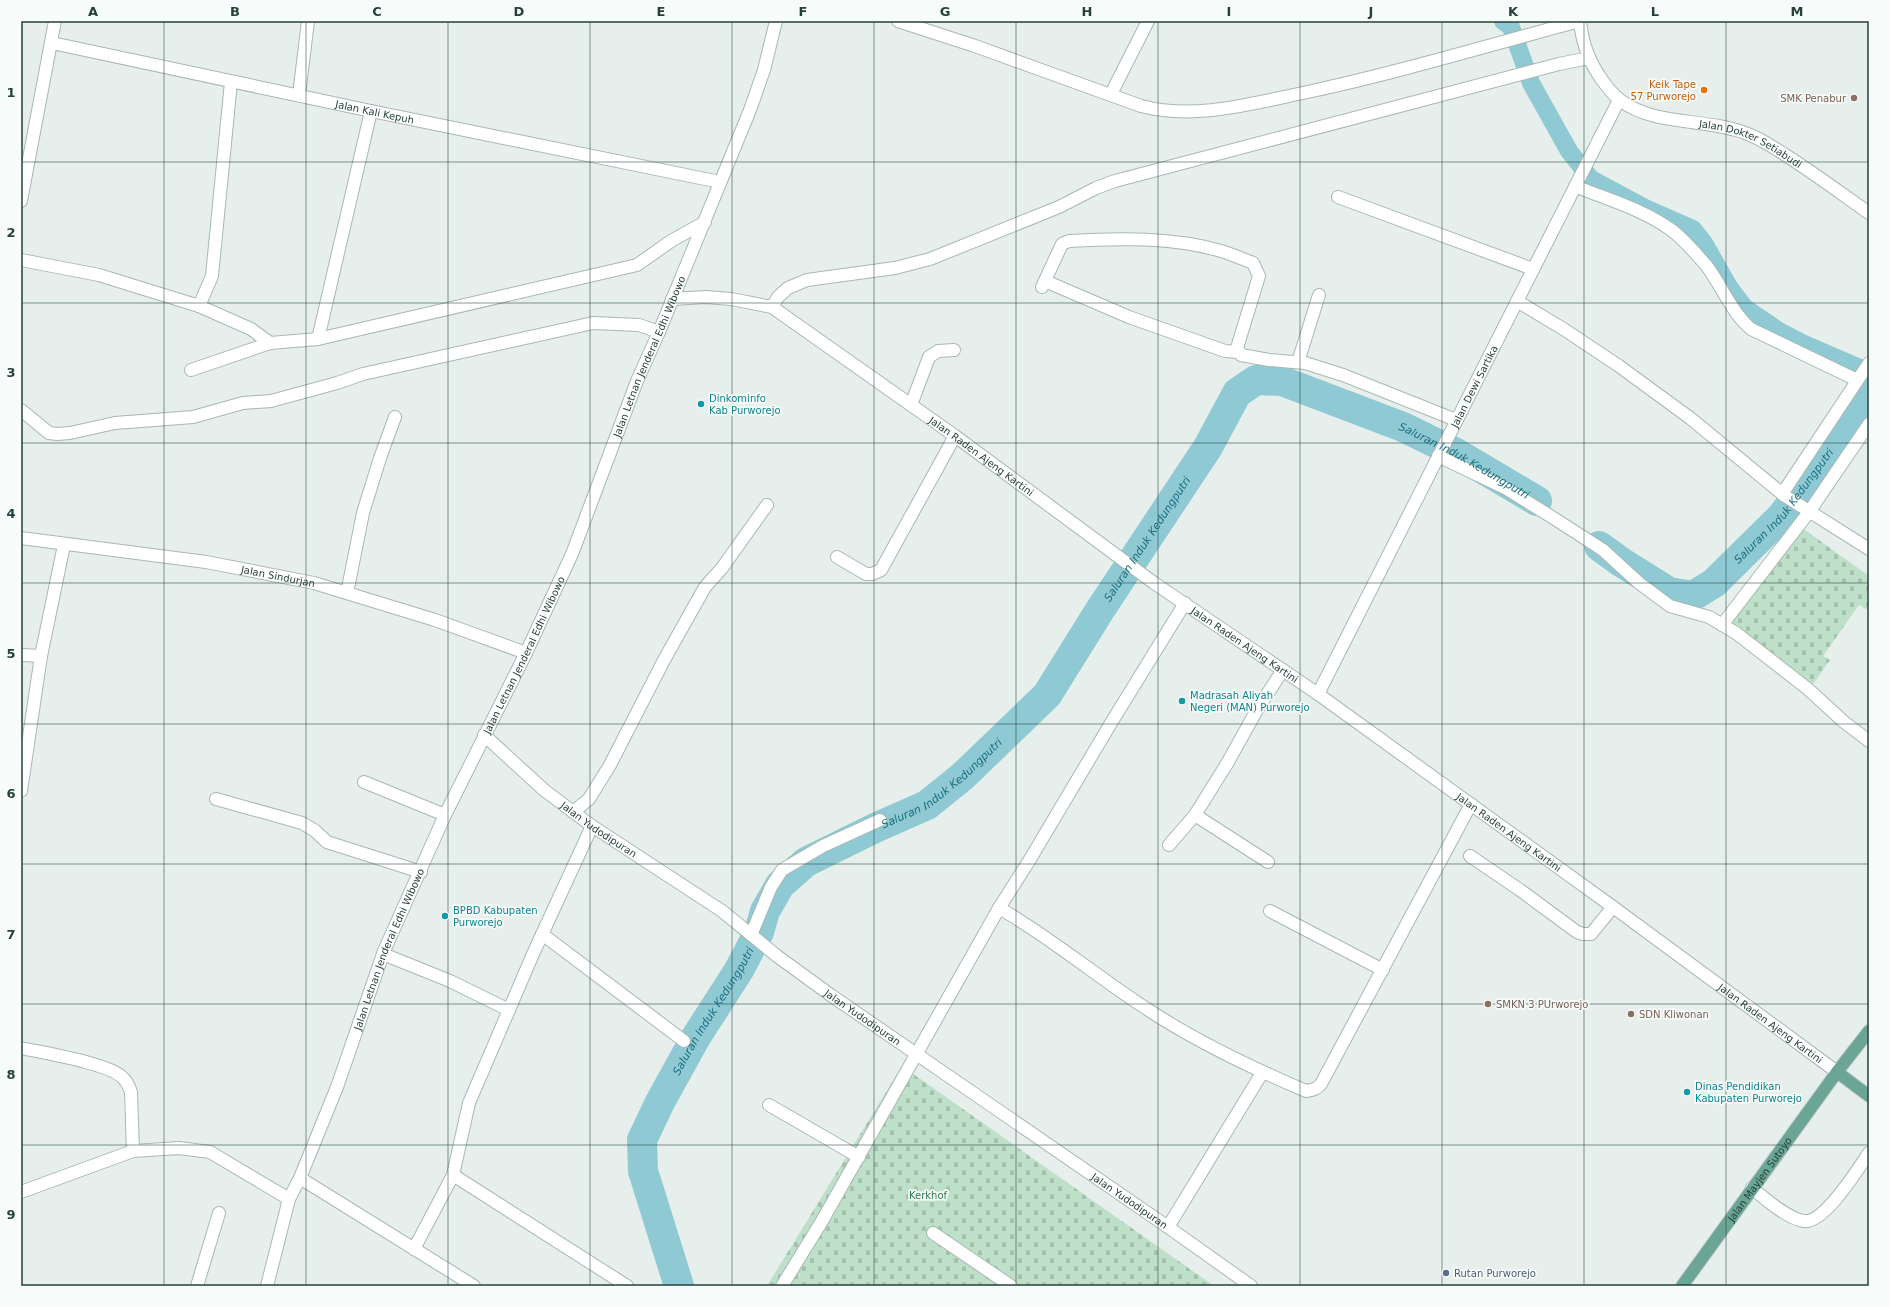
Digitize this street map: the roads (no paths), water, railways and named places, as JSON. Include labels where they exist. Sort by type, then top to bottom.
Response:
[{"type":"main road","name":"Jalan Mayjen Sutoyo","points":[[1682,1286],[1837,1072],[1869,1031]]},
{"type":"main road","points":[[1837,1072],[1869,1096]]},
{"type":"street","points":[[21,201],[55,21]]},
{"type":"street","points":[[299,95],[308,21]]},
{"type":"street","name":"Jalan Letnan Jenderal Edhi Wibowo","points":[[267,1286],[289,1199],[300,1178],[337,1087],[383,954],[421,872],[445,815],[526,653],[572,554],[637,381],[705,222],[750,110],[764,70],[776,21]]},
{"type":"street","points":[[898,21],[1157,110],[1176,112],[1235,107],[1359,81],[1579,21],[1581,34],[1589,58],[1606,85],[1619,100]]},
{"type":"street","points":[[1110,94],[1148,21]]},
{"type":"street","name":"Jalan Kali Kepuh","points":[[52,43],[231,82],[720,182]]},
{"type":"street","points":[[772,307],[778,297],[788,288],[802,282],[895,268],[930,259],[1059,207],[1096,188],[1115,181],[1559,64],[1589,58]]},
{"type":"street","points":[[199,306],[212,276],[231,82]]},
{"type":"street","name":"Jalan Dewi Sartika","points":[[1318,694],[1619,100]]},
{"type":"street","name":"Jalan Dokter Setiabudi","points":[[1619,100],[1637,110],[1654,115],[1722,126],[1745,133],[1764,142],[1815,174],[1869,213]]},
{"type":"street","points":[[318,339],[371,111]]},
{"type":"street","points":[[1577,184],[1669,228],[1694,251],[1706,265],[1739,317],[1751,329],[1804,356],[1857,379]]},
{"type":"street","points":[[1338,197],[1533,269]]},
{"type":"street","points":[[191,370],[270,343],[318,339],[638,265],[671,241],[705,222]]},
{"type":"street","points":[[1238,352],[1237,348],[1259,276],[1253,263],[1221,251],[1173,242],[1134,239],[1069,241],[1062,244],[1043,284],[1225,352],[1238,352],[1241,355],[1252,358],[1298,362],[1343,375],[1454,424]]},
{"type":"street","points":[[21,260],[99,275],[199,306],[251,329],[270,343]]},
{"type":"street","points":[[1298,362],[1319,295]]},
{"type":"street","name":"Jalan Raden Ajeng Kartini","points":[[672,298],[706,297],[731,299],[772,307],[955,436],[1154,583],[1318,694],[1614,907],[1837,1072]]},
{"type":"street","points":[[1517,301],[1565,330],[1619,366],[1690,418],[1783,495],[1869,549]]},
{"type":"street","points":[[21,410],[49,433],[70,433],[116,423],[194,417],[243,403],[272,401],[337,383],[363,374],[593,323],[639,325],[659,332]]},
{"type":"street","points":[[911,405],[928,357],[938,351],[954,350]]},
{"type":"street","points":[[1783,495],[1868,364]]},
{"type":"street","points":[[347,593],[363,514],[380,458],[395,417]]},
{"type":"street","points":[[1722,625],[1869,424]]},
{"type":"street","points":[[837,558],[866,574],[872,574],[881,570],[955,436]]},
{"type":"street","points":[[1439,455],[1505,488],[1555,518],[1603,550],[1639,583],[1670,606],[1679,610],[1700,614],[1722,625],[1752,644],[1808,689],[1844,722],[1869,741]]},
{"type":"street","points":[[573,812],[588,799],[610,765],[664,660],[705,587],[722,568],[767,505]]},
{"type":"street","name":"Jalan Sindurjan","points":[[21,538],[64,545],[206,562],[314,583],[435,620],[526,653]]},
{"type":"street","points":[[21,790],[41,656],[64,545]]},
{"type":"street","points":[[782,1286],[801,1257],[859,1157],[916,1053],[951,996],[999,908],[1185,604]]},
{"type":"street","points":[[21,655],[41,656]]},
{"type":"street","points":[[1169,845],[1195,814],[1228,762],[1258,708],[1283,670]]},
{"type":"street","name":"Jalan Yudodipuran","points":[[484,735],[544,790],[592,826],[722,911],[777,956],[1251,1286]]},
{"type":"street","points":[[364,782],[445,815]]},
{"type":"street","points":[[216,798],[302,823],[314,830],[327,842],[421,872]]},
{"type":"street","points":[[999,908],[1023,922],[1150,1011],[1199,1041],[1262,1073],[1306,1091],[1318,1088],[1471,804]]},
{"type":"street","points":[[1195,814],[1268,862]]},
{"type":"street","points":[[752,936],[771,887],[782,870],[822,846],[880,820]]},
{"type":"street","points":[[414,1249],[453,1175],[469,1103],[542,934],[592,826]]},
{"type":"street","points":[[1470,856],[1520,890],[1577,932],[1591,934],[1614,907]]},
{"type":"street","points":[[1270,911],[1382,970]]},
{"type":"street","points":[[542,934],[684,1041]]},
{"type":"street","points":[[383,954],[450,981],[509,1010]]},
{"type":"street","points":[[21,1048],[103,1067],[121,1076],[128,1083],[131,1092],[133,1151]]},
{"type":"street","points":[[1168,1227],[1262,1073]]},
{"type":"street","points":[[769,1105],[859,1157]]},
{"type":"street","points":[[21,1192],[133,1151],[179,1148],[210,1152],[289,1199]]},
{"type":"street","points":[[1752,1188],[1789,1216],[1805,1222],[1819,1217],[1840,1194],[1869,1153]]},
{"type":"street","points":[[453,1175],[627,1286]]},
{"type":"street","points":[[300,1178],[474,1286]]},
{"type":"street","points":[[197,1286],[219,1212]]},
{"type":"street","points":[[933,1233],[1011,1286]]},
{"type":"waterway","points":[[1503,21],[1511,27],[1531,83],[1569,151],[1591,179],[1645,208],[1693,229],[1704,243],[1729,287],[1745,308],[1779,331],[1802,343],[1869,372]]},
{"type":"waterway","name":"Saluran Induk Kedungputri","points":[[679,1286],[643,1171],[642,1140],[660,1102],[696,1037],[739,970],[759,932],[765,911],[780,885],[806,862],[875,828],[927,805],[963,776],[1047,695],[1100,610],[1208,447],[1237,393],[1256,380],[1282,381],[1403,427],[1456,453],[1537,501]]},
{"type":"waterway","name":"Saluran Induk Kedungputri","points":[[1599,546],[1621,562],[1669,592],[1693,596],[1714,583],[1782,516],[1841,436],[1869,392]]},
{"type":"place","name":"Keik Tape 57 Purworejo","points":[[1704,90]]},
{"type":"place","name":"SMK Penabur","points":[[1854,98]]},
{"type":"place","name":"Dinkominfo Kab Purworejo","points":[[701,404]]},
{"type":"place","name":"Madrasah Aliyah Negeri (MAN) Purworejo","points":[[1182,701]]},
{"type":"place","name":"BPBD Kabupaten Purworejo","points":[[445,916]]},
{"type":"place","name":"SMKN 3 PUrworejo","points":[[1488,1004]]},
{"type":"place","name":"SDN Kliwonan","points":[[1631,1014]]},
{"type":"place","name":"Dinas Pendidikan Kabupaten Purworejo","points":[[1687,1092]]},
{"type":"place","name":"Rutan Purworejo","points":[[1446,1273]]},
{"type":"park label","name":"Kerkhof","points":[[928,1195]]}]
